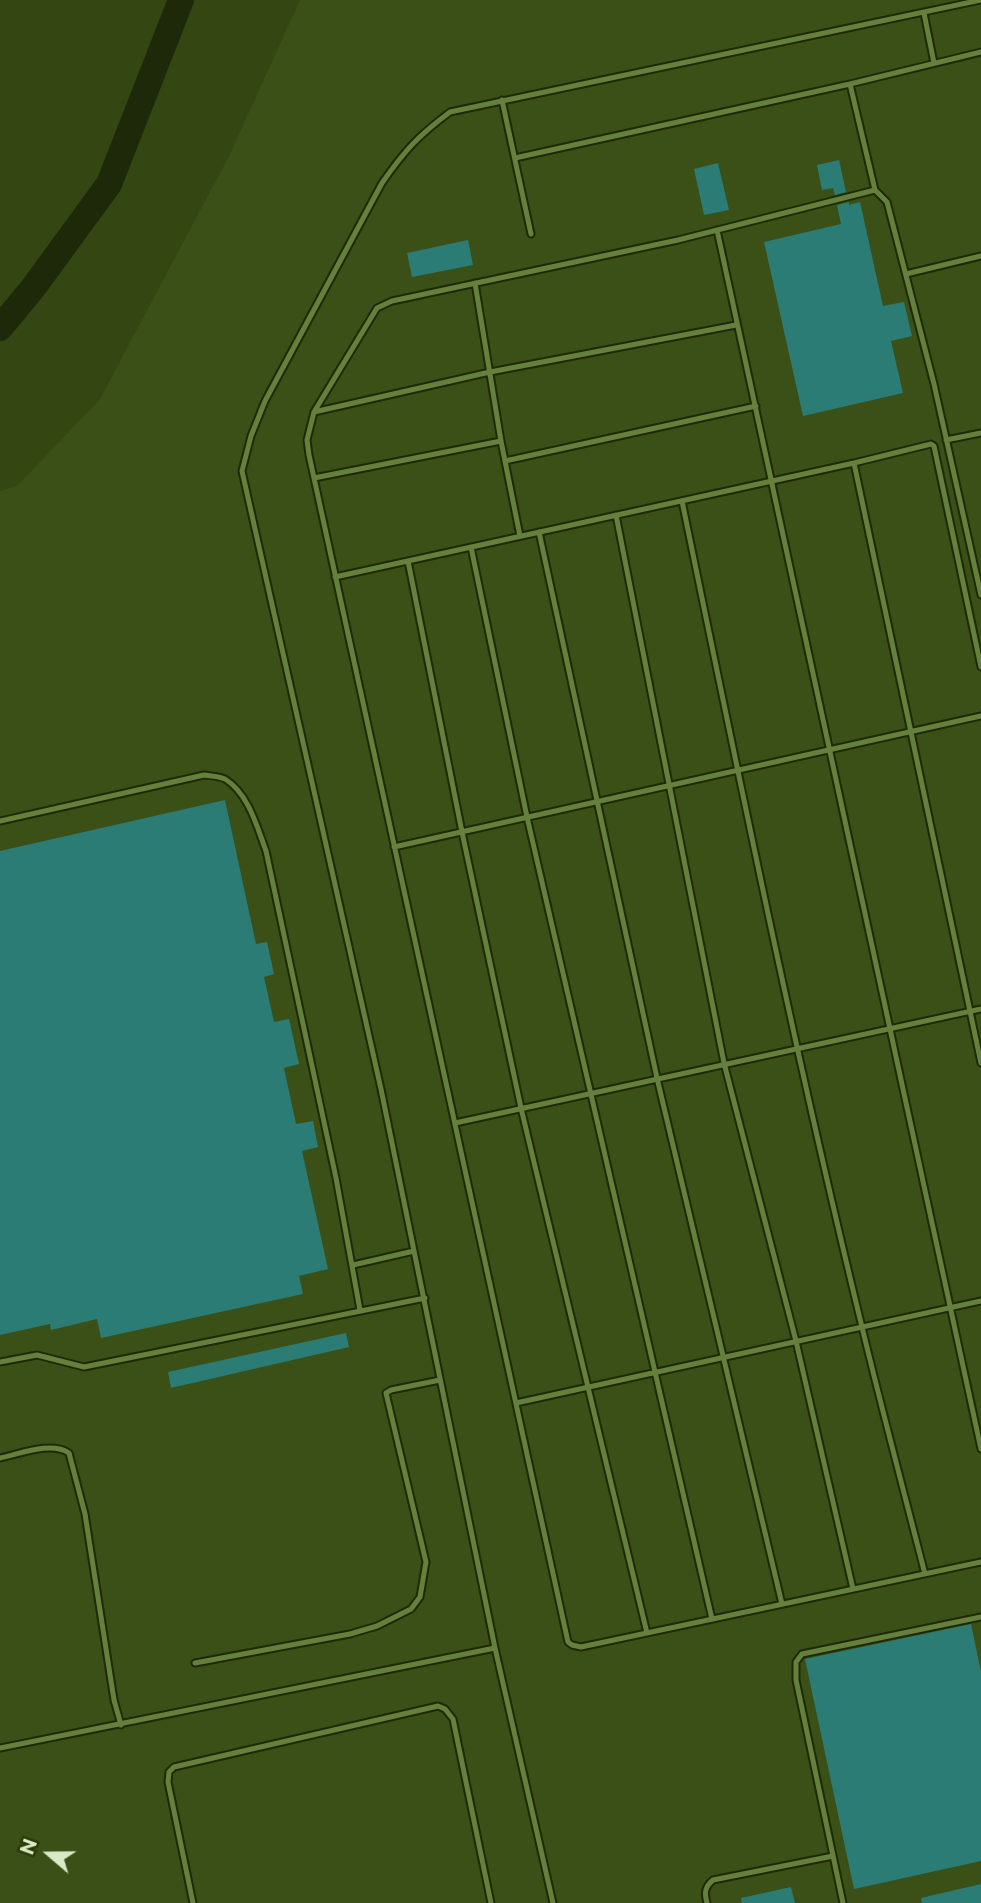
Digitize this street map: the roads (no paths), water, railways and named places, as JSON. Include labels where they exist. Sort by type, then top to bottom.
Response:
[{"type":"lane","points":[[553,1903],[495,1648],[381,1089],[242,471],[251,436],[265,401],[382,183],[419,135],[450,112],[981,0]]},
{"type":"lane","points":[[924,13],[934,63]]},
{"type":"lane","points":[[515,158],[850,84],[981,52]]},
{"type":"lane","points":[[850,84],[875,190],[887,202],[906,274],[981,595]]},
{"type":"lane","points":[[502,100],[531,234]]},
{"type":"lane","points":[[875,190],[717,230],[392,301],[377,308],[314,412],[307,440],[568,1642],[581,1647],[981,1562]]},
{"type":"lane","points":[[717,230],[981,1449]]},
{"type":"lane","points":[[906,274],[981,256]]},
{"type":"lane","points":[[475,283],[520,536]]},
{"type":"lane","points":[[314,412],[490,372],[736,325]]},
{"type":"lane","points":[[505,461],[756,406]]},
{"type":"lane","points":[[946,440],[981,433]]},
{"type":"lane","points":[[314,478],[501,441]]},
{"type":"lane","points":[[335,577],[931,444],[934,446],[981,667]]},
{"type":"lane","points":[[854,463],[981,1063]]},
{"type":"lane","points":[[682,501],[798,1048],[862,1327],[925,1574]]},
{"type":"lane","points":[[616,515],[724,1063],[796,1341],[853,1589]]},
{"type":"lane","points":[[539,532],[657,1078],[782,1604]]},
{"type":"lane","points":[[471,547],[527,817],[712,1619]]},
{"type":"lane","points":[[408,561],[521,1108],[647,1633]]},
{"type":"lane","points":[[394,847],[981,716]]},
{"type":"lane","points":[[0,821],[204,775],[223,778],[239,791],[266,851],[353,1265],[360,1310]]},
{"type":"lane","points":[[455,1123],[981,1009]]},
{"type":"lane","points":[[353,1265],[414,1251]]},
{"type":"lane","points":[[0,1362],[37,1355],[84,1367],[425,1298]]},
{"type":"lane","points":[[516,1403],[981,1301]]},
{"type":"lane","points":[[195,1663],[350,1634],[377,1626],[411,1609],[420,1597],[426,1562],[386,1393],[440,1380]]},
{"type":"lane","points":[[0,1458],[47,1448],[59,1448],[69,1453],[85,1514],[114,1700],[121,1725]]},
{"type":"lane","points":[[843,1903],[795,1671],[799,1657],[802,1654],[981,1617]]},
{"type":"lane","points":[[0,1748],[495,1648]]},
{"type":"lane","points":[[193,1903],[168,1782],[169,1772],[174,1767],[438,1706],[453,1718],[491,1903]]},
{"type":"lane","points":[[707,1903],[704,1893],[713,1880],[833,1856]]},
{"type":"waterway","points":[[0,328],[33,288],[109,184],[181,0]]}]
